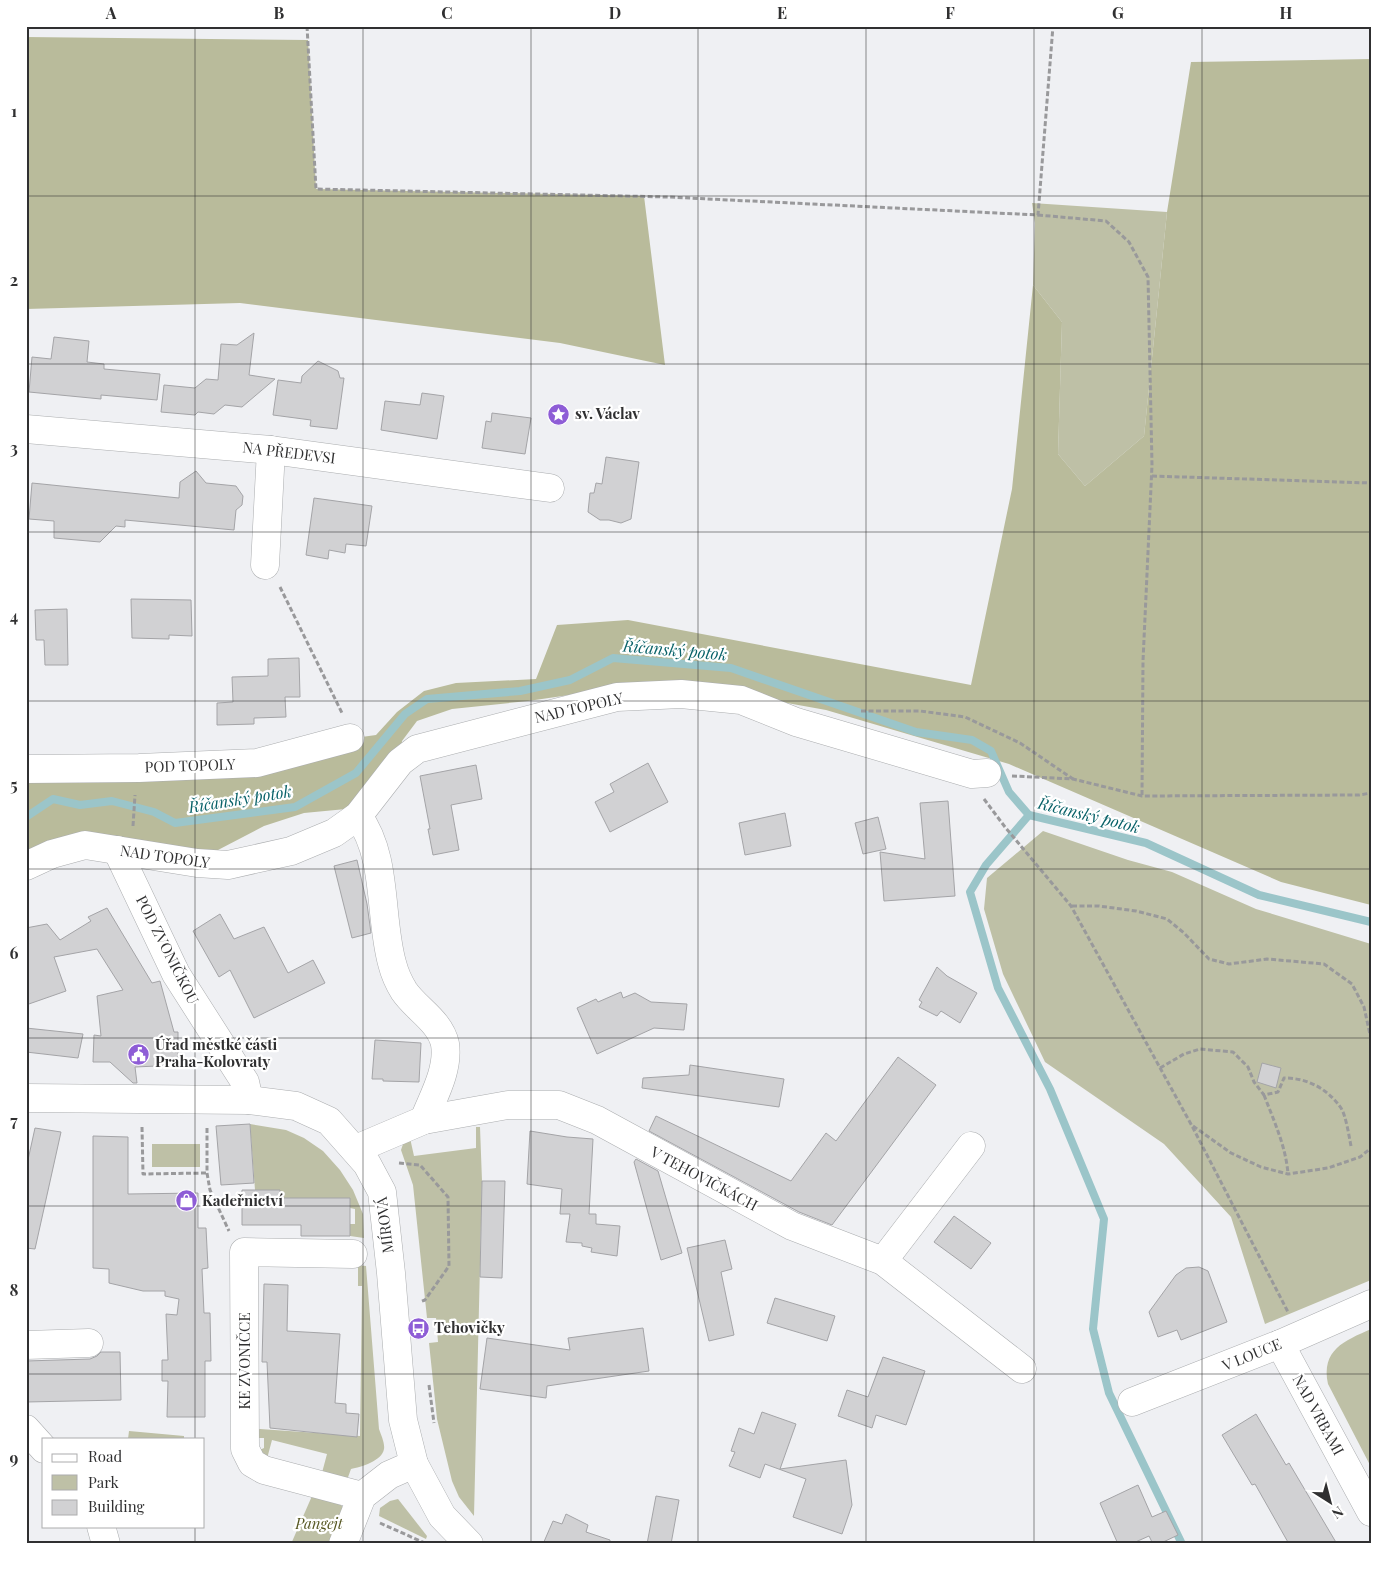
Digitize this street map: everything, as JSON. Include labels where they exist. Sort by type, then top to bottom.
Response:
[{"type":"street","name":"NA PŘEDEVSI","points":[[26,429],[271,450],[550,488]]},
{"type":"street","points":[[265,565],[271,450]]},
{"type":"street","name":"NAD TOPOLY","points":[[26,866],[52,854],[85,845],[197,863],[228,865],[291,851],[334,833],[358,816],[400,762],[417,749],[617,697],[681,694],[741,700],[796,722],[979,774]]},
{"type":"street","name":"POD TOPOLY","points":[[26,769],[139,768],[257,763],[350,738]]},
{"type":"street","points":[[358,816],[366,827],[376,858],[392,963],[404,990],[436,1025],[445,1044],[445,1066],[424,1120]]},
{"type":"street","name":"POD ZVONIČKOU","points":[[117,850],[176,974],[245,1082],[249,1100]]},
{"type":"street","name":"MÍROVÁ","points":[[26,1098],[249,1100],[296,1106],[328,1121],[367,1164],[382,1192],[391,1273],[403,1420],[414,1464],[442,1516],[469,1544]]},
{"type":"street","name":"V TEHOVIČKÁCH","points":[[356,1150],[424,1120],[508,1105],[559,1105],[597,1120],[792,1226],[884,1261],[1022,1369]]},
{"type":"street","points":[[884,1261],[971,1146]]},
{"type":"street","name":"KE ZVONIČCE","points":[[353,1254],[244,1252],[245,1449],[252,1463],[264,1470],[362,1496]]},
{"type":"street","name":"V LOUCE","points":[[1132,1402],[1289,1340],[1371,1304]]},
{"type":"street","name":"NAD VRBAMI","points":[[1289,1340],[1371,1512]]},
{"type":"street","points":[[26,1345],[89,1343]]},
{"type":"street","points":[[26,1429],[42,1447]]},
{"type":"street","points":[[343,1544],[362,1496],[390,1475],[414,1464]]},
{"type":"street","points":[[102,1528],[106,1544]]},
{"type":"path","points":[[307,26],[316,189],[668,196],[1038,215],[1106,221],[1129,242],[1148,277],[1150,319],[1152,476],[1143,661],[1142,796]]},
{"type":"path","points":[[1038,215],[1053,26]]},
{"type":"path","points":[[1152,476],[1371,483]]},
{"type":"path","points":[[265,565],[274,574],[348,725],[350,738]]},
{"type":"path","points":[[877,712],[920,711],[965,717],[1020,743],[1073,779]]},
{"type":"path","points":[[1024,778],[1073,779],[1142,796],[1359,795],[1371,793]]},
{"type":"path","points":[[132,827],[135,793]]},
{"type":"path","points":[[1005,827],[1071,906],[1192,1126],[1291,1319],[1289,1340]]},
{"type":"path","points":[[1071,906],[1099,906],[1136,911],[1167,919],[1184,933],[1209,959],[1230,964],[1267,959],[1324,964],[1352,984],[1364,1007],[1371,1039]]},
{"type":"path","points":[[1160,1068],[1184,1054],[1200,1049],[1234,1052],[1248,1068],[1254,1082],[1264,1095],[1281,1140],[1287,1161],[1288,1174]]},
{"type":"path","points":[[1264,1095],[1278,1092],[1284,1078],[1310,1081],[1323,1090],[1342,1109],[1351,1146]]},
{"type":"path","points":[[1192,1126],[1231,1153],[1261,1167],[1288,1174],[1328,1168],[1360,1157],[1371,1148]]},
{"type":"path","points":[[142,1128],[143,1174],[206,1173]]},
{"type":"path","points":[[399,1163],[420,1165],[448,1197],[449,1266],[425,1300],[420,1302]]},
{"type":"green space","points":[[26,37],[308,40],[316,189],[644,196],[665,365],[560,343],[240,303],[26,309]]},
{"type":"green space","points":[[1371,59],[1371,905],[1281,882],[1009,764],[826,710],[666,681],[528,701],[452,709],[417,721],[402,741],[400,762],[346,809],[304,813],[264,826],[197,863],[130,851],[26,866],[26,769],[139,768],[376,735],[397,712],[424,691],[456,683],[536,679],[557,625],[628,620],[971,685],[1012,489],[1033,285],[1062,322],[1058,454],[1085,486],[1144,436],[1167,212],[1191,62]]},
{"type":"green space","points":[[1032,203],[1167,212],[1144,436],[1085,486],[1058,454],[1062,322],[1033,285],[1035,223]]},
{"type":"green space","points":[[1043,831],[1128,860],[1172,872],[1256,909],[1371,944],[1371,1280],[1265,1324],[1231,1217],[1164,1144],[1045,1062],[1003,974],[984,909],[987,878]]},
{"type":"green space","points":[[250,1124],[286,1130],[304,1138],[323,1151],[340,1170],[353,1190],[363,1214],[364,1238],[350,1236],[350,1224],[355,1224],[355,1209],[350,1208],[350,1198],[280,1199],[280,1190],[255,1190]]},
{"type":"green space","points":[[476,1127],[480,1127],[482,1181],[474,1516],[459,1497],[452,1481],[437,1419],[429,1343],[438,1342],[436,1318],[427,1318],[413,1185],[401,1150],[404,1141],[410,1138],[414,1156],[476,1148]]},
{"type":"green space","points":[[152,1144],[200,1144],[200,1167],[152,1167]]},
{"type":"green space","points":[[358,1265],[366,1266],[379,1429],[384,1449],[375,1460],[351,1469],[343,1491],[319,1484],[327,1454],[272,1440],[264,1470],[248,1455],[264,1448],[264,1438],[245,1438],[245,1430],[260,1429],[360,1436],[362,1286],[358,1286]]},
{"type":"green space","points":[[1371,1329],[1371,1467],[1328,1384],[1327,1372],[1331,1355],[1337,1348]]},
{"type":"green space","points":[[129,1431],[184,1436],[184,1438],[128,1438]]},
{"type":"green space","name":"Pangejt","points":[[312,1496],[336,1501],[342,1506],[343,1513],[331,1544],[291,1544]]},
{"type":"green space","points":[[398,1499],[427,1536],[426,1539],[379,1516],[380,1508],[390,1501]]},
{"type":"building","points":[[254,333],[249,375],[275,379],[242,407],[225,405],[214,414],[198,412],[195,415],[161,412],[164,385],[195,388],[206,379],[218,380],[221,344],[237,345]]},
{"type":"building","points":[[54,337],[89,341],[87,362],[104,364],[104,369],[160,374],[157,400],[101,395],[101,399],[29,392],[32,357],[51,359]]},
{"type":"building","points":[[318,361],[338,371],[340,378],[344,378],[337,429],[310,426],[311,420],[273,415],[278,380],[301,383],[302,376]]},
{"type":"building","points":[[422,393],[444,396],[437,439],[381,430],[385,401],[420,405]]},
{"type":"building","points":[[492,413],[531,418],[525,454],[482,448],[486,421],[491,422]]},
{"type":"building","points":[[606,457],[639,462],[631,519],[621,523],[600,520],[588,512],[590,493],[594,493],[596,483],[602,484]]},
{"type":"building","points":[[196,471],[206,483],[236,486],[243,496],[242,505],[236,510],[234,530],[125,520],[125,527],[116,526],[100,542],[54,538],[54,521],[29,519],[32,483],[179,498],[180,482]]},
{"type":"building","points":[[314,498],[372,506],[366,546],[346,544],[345,553],[329,550],[328,559],[306,555]]},
{"type":"building","points":[[131,599],[191,600],[192,636],[169,635],[169,639],[132,638]]},
{"type":"building","points":[[67,609],[68,665],[45,665],[44,640],[36,640],[35,610]]},
{"type":"building","points":[[299,658],[300,697],[285,697],[286,717],[254,718],[254,724],[217,725],[217,703],[233,702],[232,677],[268,676],[268,659]]},
{"type":"building","points":[[648,763],[668,802],[610,832],[595,802],[614,792],[610,784]]},
{"type":"building","points":[[476,765],[482,799],[451,805],[459,850],[433,855],[420,776]]},
{"type":"building","points":[[948,801],[955,896],[884,901],[880,852],[925,859],[920,803]]},
{"type":"building","points":[[785,813],[791,846],[745,855],[739,823]]},
{"type":"building","points":[[878,817],[886,849],[863,854],[855,823]]},
{"type":"building","points":[[357,860],[367,904],[371,933],[352,938],[334,866]]},
{"type":"building","points":[[107,908],[152,983],[160,981],[174,1032],[178,1032],[178,1065],[135,1067],[137,1083],[133,1083],[110,1062],[93,1062],[94,1035],[101,1036],[97,996],[123,990],[97,949],[54,957],[66,991],[26,1005],[26,928],[47,924],[60,940],[91,921],[88,917]]},
{"type":"building","points":[[220,914],[234,939],[264,927],[288,973],[313,960],[325,983],[254,1018],[230,970],[219,977],[193,931]]},
{"type":"building","points":[[937,967],[947,976],[977,993],[960,1023],[941,1011],[937,1016],[919,1007],[922,1002],[919,1000]]},
{"type":"building","points":[[621,992],[623,998],[635,993],[651,1002],[687,1004],[684,1030],[654,1028],[597,1054],[577,1008],[596,999],[598,1002]]},
{"type":"building","points":[[26,1028],[83,1034],[78,1058],[26,1052]]},
{"type":"building","points":[[375,1040],[421,1043],[419,1082],[372,1079]]},
{"type":"building","points":[[898,1057],[936,1085],[832,1225],[799,1212],[649,1131],[656,1116],[791,1181],[826,1133],[836,1141]]},
{"type":"building","points":[[1262,1063],[1281,1068],[1276,1088],[1257,1082]]},
{"type":"building","points":[[690,1065],[784,1079],[779,1107],[642,1088],[643,1078],[689,1075]]},
{"type":"building","points":[[250,1124],[254,1183],[221,1185],[216,1126]]},
{"type":"building","points":[[35,1128],[61,1132],[35,1249],[26,1248],[26,1169]]},
{"type":"building","points":[[530,1131],[593,1139],[589,1214],[596,1214],[596,1224],[620,1226],[617,1256],[591,1252],[592,1248],[582,1246],[582,1243],[566,1242],[570,1214],[560,1214],[562,1189],[527,1184]]},
{"type":"building","points":[[93,1136],[128,1137],[128,1194],[198,1193],[198,1228],[206,1228],[208,1268],[202,1269],[204,1313],[210,1313],[211,1361],[205,1361],[205,1417],[167,1417],[168,1381],[162,1381],[162,1360],[168,1360],[166,1314],[177,1315],[179,1299],[165,1296],[165,1291],[143,1291],[109,1283],[109,1269],[93,1268]]},
{"type":"building","points":[[636,1159],[658,1171],[682,1253],[661,1260],[634,1162]]},
{"type":"building","points":[[482,1181],[505,1181],[502,1278],[480,1277]]},
{"type":"building","points":[[242,1190],[280,1190],[280,1198],[350,1198],[350,1236],[301,1236],[301,1225],[242,1225]]},
{"type":"building","points":[[954,1216],[991,1243],[971,1269],[934,1242]]},
{"type":"building","points":[[725,1240],[732,1269],[721,1272],[734,1335],[709,1341],[687,1248]]},
{"type":"building","points":[[1199,1267],[1208,1271],[1227,1322],[1181,1340],[1177,1330],[1158,1337],[1149,1312],[1176,1275],[1186,1268]]},
{"type":"building","points":[[264,1284],[288,1285],[287,1331],[340,1334],[335,1403],[346,1404],[346,1413],[359,1414],[357,1437],[270,1428],[267,1362],[262,1362]]},
{"type":"building","points":[[775,1298],[835,1316],[827,1341],[767,1323]]},
{"type":"building","points":[[643,1328],[649,1371],[547,1386],[546,1398],[480,1389],[487,1338],[570,1350],[568,1338]]},
{"type":"building","points":[[101,1352],[120,1352],[121,1400],[26,1402],[26,1361],[90,1359]]},
{"type":"building","points":[[883,1357],[925,1371],[906,1425],[876,1415],[872,1428],[838,1416],[847,1390],[868,1397]]},
{"type":"building","points":[[762,1412],[796,1424],[780,1469],[846,1460],[852,1505],[842,1534],[793,1517],[806,1479],[765,1464],[760,1478],[729,1466],[735,1452],[731,1451],[739,1428],[754,1434]]},
{"type":"building","points":[[1256,1414],[1286,1465],[1289,1463],[1337,1544],[1289,1544],[1255,1484],[1252,1485],[1222,1435]]},
{"type":"building","points":[[1138,1485],[1152,1517],[1166,1511],[1178,1535],[1159,1544],[1153,1544],[1149,1536],[1131,1544],[1118,1544],[1100,1503]]},
{"type":"building","points":[[656,1496],[679,1500],[671,1544],[647,1544]]},
{"type":"building","points":[[566,1514],[588,1525],[586,1532],[610,1540],[610,1544],[543,1544],[553,1521],[562,1524]]},
{"type":"waterway","name":"Říčanský potok","points":[[26,817],[53,799],[80,805],[112,801],[154,812],[175,823],[295,807],[356,773],[405,714],[427,699],[520,691],[570,680],[613,658],[731,668],[916,732],[972,740],[991,751],[1009,792],[1029,815],[1146,843],[1259,895],[1371,922]]},
{"type":"waterway","points":[[1029,815],[986,865],[970,892],[998,988],[1050,1089],[1104,1219],[1093,1329],[1109,1393],[1182,1544]]},
{"type":"place","name":"sv. Václav","points":[[559,414]]},
{"type":"place","name":"Úřad městké části Praha-Kolovraty","points":[[139,1054]]},
{"type":"place","name":"Kadeřnictví","points":[[186,1201]]},
{"type":"place","name":"Tehovičky","points":[[418,1328]]}]
